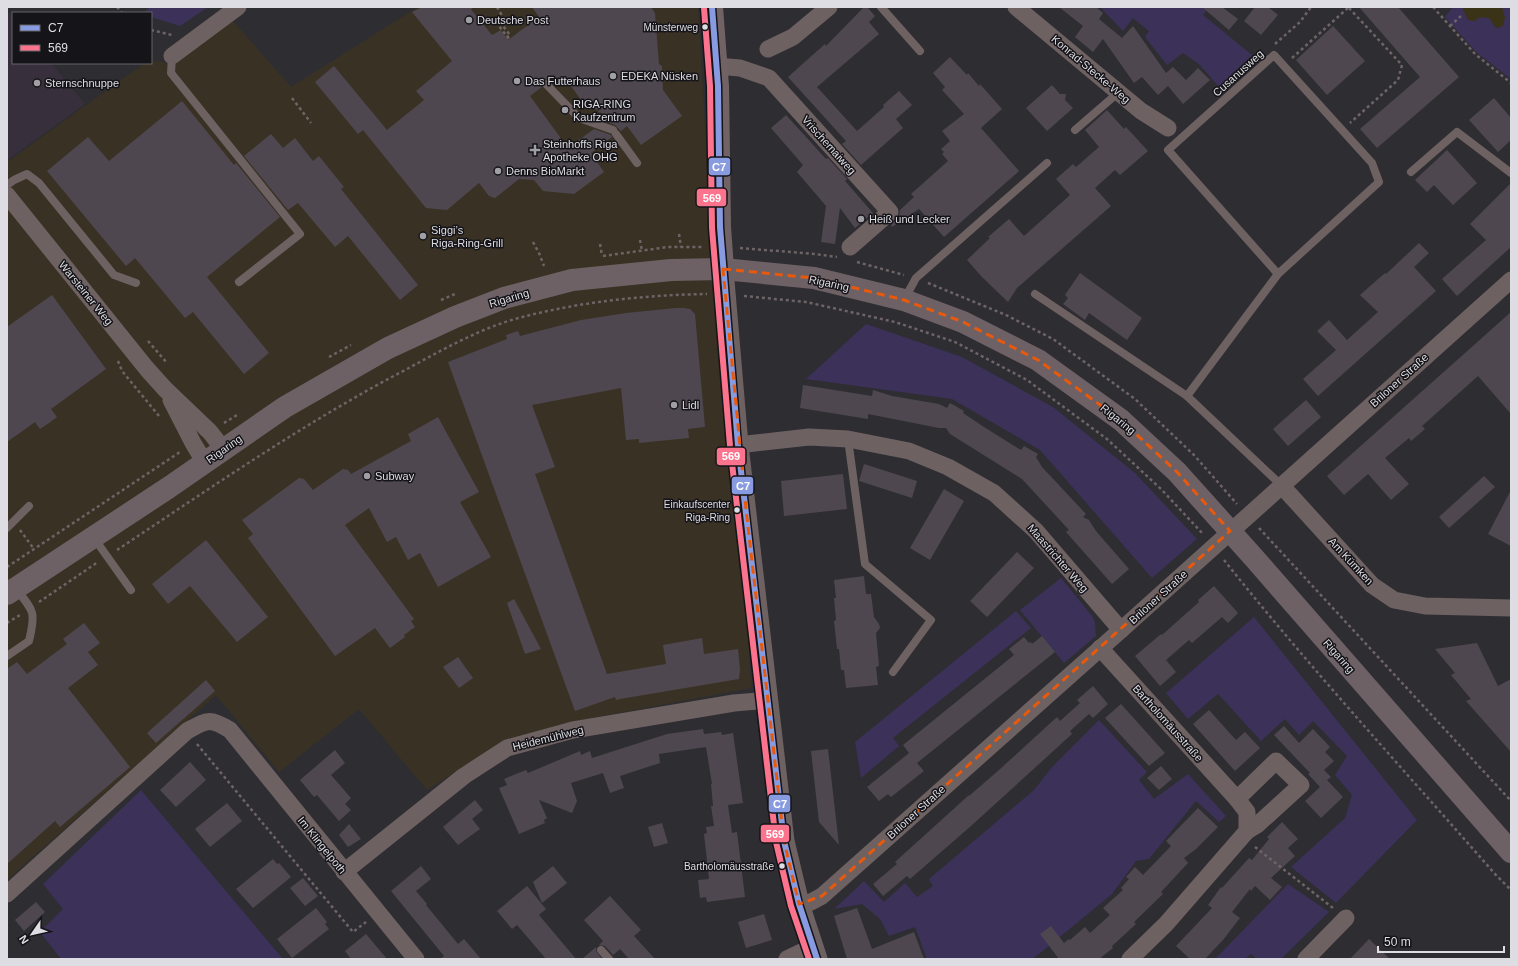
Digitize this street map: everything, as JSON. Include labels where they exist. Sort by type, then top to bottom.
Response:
[{"type":"main road","points":[[712,7],[718,86],[720,227],[723,269]]},
{"type":"main road","name":"Rigaring","points":[[11,592],[286,407],[388,348],[455,317],[504,298],[572,280],[671,270],[723,269],[814,278],[904,300],[964,322],[1038,360],[1121,420],[1177,472],[1511,852]]},
{"type":"street","points":[[172,56],[238,7]]},
{"type":"street","points":[[768,49],[793,37],[829,7]]},
{"type":"street","name":"Konrad-Stecke-Weg","points":[[1016,7],[1141,111],[1168,128]]},
{"type":"street","name":"Vrischemaiweg","points":[[716,66],[740,68],[769,78],[890,212],[850,247]]},
{"type":"street","name":"Warsteiner Weg","points":[[7,195],[147,369],[165,389],[210,432],[224,450]]},
{"type":"street","points":[[723,269],[738,446],[769,700],[784,841],[799,904],[814,953],[786,959]]},
{"type":"street","name":"Briloner Straße","points":[[799,904],[811,902],[822,896],[1511,280]]},
{"type":"street","name":"Warsteiner Weg","points":[[165,389],[193,443],[206,462]]},
{"type":"street","name":"Maastrichter Weg","points":[[738,446],[809,437],[848,439],[909,451],[948,467],[994,493],[1036,531],[1120,630]]},
{"type":"street","name":"Am Kümken","points":[[1281,485],[1372,585],[1394,600],[1425,606],[1511,608]]},
{"type":"street","name":"Bartholomäusstraße","points":[[1100,648],[1237,799],[1247,812],[1246,831]]},
{"type":"street","name":"Heidemühlweg","points":[[344,872],[464,776],[507,748],[573,730],[734,703],[769,700]]},
{"type":"street","name":"Im Klingelpoth","points":[[187,731],[203,722],[216,722],[230,730],[416,959]]},
{"type":"street","points":[[7,894],[187,731]]},
{"type":"street","points":[[1130,959],[1166,924],[1246,831],[1258,825],[1301,786],[1276,761],[1237,799]]},
{"type":"street","points":[[1306,959],[1346,918]]},
{"type":"lane","points":[[881,7],[920,51]]},
{"type":"lane","name":"Cusanusweg","points":[[1187,396],[1278,274],[1379,182],[1372,163],[1274,55],[1168,150],[1278,274]]},
{"type":"lane","points":[[172,56],[171,73],[300,234],[239,282]]},
{"type":"lane","points":[[546,84],[579,118],[614,132],[637,163]]},
{"type":"lane","points":[[1075,130],[1119,92]]},
{"type":"lane","points":[[1412,172],[1457,132],[1511,173]]},
{"type":"lane","points":[[904,300],[916,278],[1047,163]]},
{"type":"lane","points":[[7,185],[27,174],[39,183],[114,275],[136,282]]},
{"type":"lane","points":[[1035,294],[1187,396],[1281,485]]},
{"type":"lane","points":[[848,439],[865,564],[931,620],[893,672]]},
{"type":"lane","points":[[7,528],[28,506]]},
{"type":"lane","points":[[94,537],[131,590]]},
{"type":"lane","points":[[7,656],[29,641],[34,620],[30,607],[11,592]]},
{"type":"lane","points":[[601,950],[609,959]]},
{"type":"path","points":[[497,7],[504,19],[500,22],[499,26],[509,39]]},
{"type":"path","points":[[1283,66],[1349,7],[1402,65],[1398,80],[1342,130]]},
{"type":"path","points":[[1433,7],[1475,54],[1511,83]]},
{"type":"path","points":[[1450,26],[1461,16]]},
{"type":"path","points":[[500,22],[510,35],[508,37],[503,31]]},
{"type":"path","points":[[292,98],[311,123]]},
{"type":"path","points":[[680,234],[681,247]]},
{"type":"path","points":[[640,240],[642,251]]},
{"type":"path","points":[[533,242],[544,266]]},
{"type":"path","points":[[600,244],[602,256]]},
{"type":"path","points":[[7,624],[30,607],[257,458],[370,388],[466,338],[514,320],[579,304],[677,294],[725,294],[806,302],[895,322],[955,342],[1028,380],[1107,439],[1161,489],[1214,546]]},
{"type":"path","points":[[13,521],[34,549]]},
{"type":"path","points":[[1274,544],[1511,801]]},
{"type":"path","points":[[1236,575],[1314,668],[1495,874],[1511,890]]},
{"type":"path","points":[[187,731],[353,932],[378,913]]},
{"type":"path","points":[[1246,831],[1250,843],[1346,918]]},
{"type":"highlighted area","points":[[723,269],[814,278],[904,300],[963,322],[1038,360],[1121,420],[1177,472],[1230,531],[822,896],[799,904],[784,841],[746,509]]},
{"type":"shaded area","points":[[149,7],[208,7],[180,26],[152,17],[152,12],[145,12]]},
{"type":"shaded area","points":[[418,7],[698,7],[716,316],[747,606],[751,688],[576,721],[501,743],[427,790],[359,709],[279,772],[216,695],[7,880],[7,162],[144,64],[152,64],[152,60],[175,64],[232,20],[291,87]]},
{"type":"shaded area","points":[[1100,7],[1209,7],[1203,15],[1252,55],[1219,87],[1200,65],[1183,53],[1167,65],[1145,37],[1149,31],[1133,18],[1123,31]]},
{"type":"shaded area","points":[[1453,7],[1511,7],[1511,79],[1476,52],[1445,17]]},
{"type":"shaded area","name":"Sternschnuppe","points":[[7,10],[12,16],[12,64],[52,64],[85,104],[7,160]]},
{"type":"shaded area","points":[[866,324],[962,357],[1053,407],[1135,473],[1197,539],[1152,578],[1040,450],[952,399],[806,379]]},
{"type":"shaded area","points":[[1061,578],[1092,616],[1095,622],[1096,636],[1064,663],[1020,610]]},
{"type":"shaded area","points":[[1016,611],[1031,628],[893,738],[899,746],[861,778],[855,742]]},
{"type":"shaded area","points":[[1254,617],[1417,820],[1336,903],[1291,867],[1345,818],[1352,795],[1335,775],[1347,756],[1313,721],[1299,735],[1285,719],[1261,741],[1218,694],[1188,719],[1166,693]]},
{"type":"shaded area","points":[[1099,720],[1147,772],[1139,780],[1154,799],[1188,774],[1226,816],[1219,822],[1196,801],[1149,859],[1136,861],[1112,894],[1032,959],[927,959],[915,927],[889,936],[880,919],[862,904],[834,909],[864,881],[884,902],[905,883],[917,897],[933,886],[929,879],[1034,790],[1052,767]]},
{"type":"shaded area","points":[[141,790],[283,959],[61,959],[40,932],[63,909],[43,884]]},
{"type":"shaded area","points":[[1288,884],[1329,912],[1281,959],[1257,959],[1251,954],[1245,959],[1215,959]]},
{"type":"sand","points":[[1464,7],[1502,7],[1505,18],[1503,26],[1496,28],[1489,18],[1480,17],[1475,21],[1468,20],[1463,10]]},
{"type":"building","points":[[422,7],[469,7],[492,35],[501,30],[508,40],[539,17],[532,7],[651,7],[655,13],[659,64],[662,66],[663,90],[682,116],[641,145],[627,126],[621,131],[615,125],[604,121],[611,116],[598,112],[599,110],[586,107],[571,86],[553,83],[548,79],[544,79],[541,82],[542,87],[530,96],[568,148],[594,129],[611,135],[612,137],[591,153],[604,172],[574,194],[543,191],[534,180],[519,179],[495,198],[489,196],[479,183],[447,210],[426,208],[363,130],[358,134],[315,82],[334,66],[387,130],[424,100],[416,91],[452,61],[412,12]]},
{"type":"building","points":[[864,7],[867,7],[875,16],[869,22],[879,34],[817,87],[857,131],[884,107],[883,105],[899,91],[912,105],[896,119],[903,128],[861,165],[842,144],[846,141],[788,77],[825,44],[826,46]]},
{"type":"building","points":[[1059,7],[1096,7],[1103,13],[1099,19],[1122,38],[1133,26],[1166,73],[1173,67],[1186,80],[1198,68],[1210,80],[1183,104],[1168,86],[1158,95],[1142,77],[1134,83],[1103,39],[1093,52],[1075,37],[1083,26]]},
{"type":"building","points":[[1202,7],[1222,7],[1238,19],[1229,30]]},
{"type":"building","points":[[1255,7],[1268,7],[1278,15],[1261,35],[1244,21]]},
{"type":"building","points":[[1359,7],[1398,7],[1459,77],[1377,148],[1360,129],[1420,77]]},
{"type":"building","points":[[1333,26],[1365,61],[1327,95],[1296,60]]},
{"type":"building","points":[[950,57],[967,75],[968,73],[979,86],[980,84],[1002,109],[981,128],[1019,171],[944,237],[919,209],[892,227],[891,225],[899,216],[900,210],[914,197],[911,194],[948,161],[942,154],[944,152],[941,149],[950,141],[942,131],[964,114],[942,90],[945,87],[933,73]]},
{"type":"building","points":[[1052,85],[1060,94],[1066,94],[1065,100],[1073,108],[1047,131],[1026,108]]},
{"type":"building","points":[[1494,98],[1511,118],[1511,140],[1498,152],[1469,120]]},
{"type":"building","points":[[182,101],[234,165],[236,163],[280,217],[207,277],[269,353],[244,374],[193,312],[185,318],[135,258],[126,266],[47,171],[88,137],[109,161]]},
{"type":"building","points":[[1107,110],[1124,129],[1126,127],[1148,151],[1120,175],[1115,170],[1095,188],[1111,206],[1017,288],[1008,302],[967,260],[990,238],[988,237],[1009,219],[1024,236],[1070,195],[1056,179],[1073,164],[1076,167],[1099,147],[1085,130]]},
{"type":"building","points":[[786,115],[826,159],[828,158],[847,179],[845,181],[873,213],[855,228],[840,208],[835,244],[821,242],[826,206],[797,172],[803,165],[771,128]]},
{"type":"building","points":[[271,134],[283,148],[295,138],[313,161],[319,156],[344,187],[341,189],[418,285],[400,300],[348,236],[335,247],[298,203],[288,210],[244,156]]},
{"type":"building","points":[[1447,150],[1477,183],[1453,205],[1434,185],[1427,192],[1415,180]]},
{"type":"building","points":[[1511,183],[1511,247],[1457,296],[1442,279],[1486,240],[1470,224]]},
{"type":"building","points":[[1419,243],[1429,253],[1414,267],[1436,291],[1318,396],[1303,379],[1336,350],[1317,331],[1329,320],[1347,340],[1378,312],[1360,295],[1385,273],[1386,274]]},
{"type":"building","points":[[1080,273],[1142,318],[1127,340],[1089,313],[1085,320],[1063,304],[1068,298],[1065,295]]},
{"type":"building","points":[[52,295],[106,369],[51,409],[57,417],[49,423],[40,429],[35,422],[7,442],[7,327]]},
{"type":"building","points":[[676,308],[690,309],[695,314],[705,427],[688,429],[689,438],[639,443],[639,439],[626,440],[621,388],[532,405],[555,467],[535,474],[607,674],[666,664],[663,645],[702,638],[704,654],[738,649],[740,669],[739,679],[616,700],[615,697],[575,711],[448,362],[507,339],[506,335],[518,331],[520,336],[581,320],[626,313]]},
{"type":"building","points":[[1511,312],[1511,414],[1478,376],[1422,426],[1425,429],[1411,441],[1409,438],[1385,458],[1409,484],[1391,500],[1368,474],[1344,495],[1327,476]]},
{"type":"building","points":[[803,385],[872,396],[873,390],[892,396],[939,404],[947,408],[950,403],[964,411],[963,413],[984,427],[1021,450],[1024,446],[1038,454],[1036,457],[1042,467],[1086,514],[1083,517],[1089,520],[1096,531],[1129,569],[1112,584],[1066,532],[1069,530],[1022,479],[950,434],[946,428],[939,428],[868,414],[868,419],[800,408]]},
{"type":"building","points":[[1306,400],[1321,417],[1288,446],[1273,429]]},
{"type":"building","points":[[438,417],[479,492],[460,502],[491,557],[438,587],[420,553],[408,560],[396,537],[387,542],[369,508],[345,525],[414,619],[411,621],[415,627],[404,635],[405,637],[390,648],[375,628],[335,656],[248,538],[253,534],[242,520],[299,478],[304,479],[313,490],[343,469],[348,470],[351,474],[411,441],[408,434]]},
{"type":"building","points":[[864,464],[917,481],[912,498],[859,481]]},
{"type":"building","points":[[843,474],[847,509],[784,516],[781,481]]},
{"type":"building","points":[[1484,476],[1495,487],[1449,528],[1439,517]]},
{"type":"building","points":[[944,489],[964,501],[930,560],[910,548]]},
{"type":"building","points":[[1511,490],[1511,546],[1488,534]]},
{"type":"building","points":[[206,540],[268,617],[237,642],[190,586],[168,604],[152,584]]},
{"type":"building","points":[[1017,552],[1034,568],[987,617],[970,601]]},
{"type":"building","points":[[864,576],[866,594],[871,594],[874,617],[880,628],[876,633],[879,666],[876,667],[878,685],[846,688],[844,670],[841,670],[839,649],[837,649],[834,621],[836,620],[834,598],[836,598],[834,580]]},
{"type":"building","points":[[1214,586],[1238,613],[1228,623],[1222,617],[1192,643],[1189,640],[1166,660],[1176,672],[1160,686],[1135,656],[1161,634],[1162,635],[1199,602],[1198,600]]},
{"type":"building","points":[[514,599],[541,649],[525,654],[507,603]]},
{"type":"building","points":[[84,623],[100,643],[88,652],[98,665],[68,688],[130,767],[60,827],[55,821],[7,864],[7,669],[17,662],[27,674],[67,644],[63,639]]},
{"type":"building","points":[[1042,636],[1055,652],[917,763],[924,771],[891,797],[888,794],[879,801],[867,787],[909,753],[903,745],[1014,655],[1009,649],[1024,637],[1029,643],[1031,642],[1032,644]]},
{"type":"building","points":[[1477,643],[1498,686],[1511,679],[1511,752],[1466,701],[1471,699],[1451,675],[1455,673],[1435,649]]},
{"type":"building","points":[[458,657],[473,678],[459,688],[443,667]]},
{"type":"building","points":[[206,680],[215,691],[156,743],[147,733]]},
{"type":"building","points":[[1093,686],[1108,704],[1093,718],[1089,714],[1070,731],[1072,734],[971,826],[910,879],[907,876],[883,896],[873,884],[897,864],[895,862],[1057,717],[1060,721],[1080,703],[1077,700]]},
{"type":"building","points":[[1121,704],[1165,753],[1149,766],[1105,718]]},
{"type":"building","points":[[1209,710],[1236,740],[1245,732],[1260,748],[1235,771],[1193,724]]},
{"type":"building","points":[[1284,726],[1299,743],[1313,729],[1330,747],[1325,752],[1334,761],[1324,770],[1331,777],[1327,780],[1343,797],[1321,818],[1305,801],[1320,787],[1308,774],[1310,773],[1274,735]]},
{"type":"building","points":[[703,729],[704,734],[721,732],[722,735],[733,733],[743,803],[728,805],[732,833],[737,832],[745,897],[707,902],[706,897],[700,898],[698,880],[709,879],[704,834],[707,833],[706,827],[714,826],[711,806],[713,806],[712,784],[706,747],[659,754],[660,763],[620,776],[624,788],[610,793],[603,773],[571,783],[577,801],[572,813],[539,800],[547,818],[544,820],[545,823],[519,834],[499,788],[507,785],[504,779],[526,770],[528,773],[580,751],[581,755],[590,751],[592,758],[667,734]]},
{"type":"building","points":[[828,749],[839,845],[819,822],[811,751]]},
{"type":"building","points":[[335,750],[345,763],[331,775],[351,798],[345,804],[351,810],[339,821],[317,795],[314,797],[300,780]]},
{"type":"building","points":[[190,762],[206,780],[176,807],[160,790]]},
{"type":"building","points":[[1161,766],[1172,779],[1159,790],[1147,778]]},
{"type":"building","points":[[475,800],[483,810],[472,819],[480,829],[458,845],[443,827]]},
{"type":"building","points":[[227,803],[242,821],[210,847],[195,829]]},
{"type":"building","points":[[1198,808],[1218,827],[1196,849],[1184,858],[1188,863],[1161,892],[1163,894],[1134,922],[1136,924],[1112,946],[1113,948],[1099,959],[1059,959],[1040,934],[1051,926],[1064,943],[1069,939],[1070,940],[1085,927],[1090,933],[1110,915],[1103,908],[1123,890],[1121,888],[1129,879],[1126,877],[1135,867],[1143,875],[1171,846],[1166,841]]},
{"type":"building","points":[[1282,822],[1298,839],[1288,848],[1295,856],[1271,878],[1282,887],[1270,900],[1255,886],[1251,891],[1250,889],[1232,912],[1240,918],[1223,940],[1205,959],[1190,959],[1176,946],[1212,908],[1208,905],[1221,887],[1222,888],[1249,858],[1252,860],[1269,839],[1267,837]]},
{"type":"building","points":[[662,823],[668,843],[654,847],[648,827]]},
{"type":"building","points":[[349,824],[361,839],[348,847],[339,835]]},
{"type":"building","points":[[273,859],[277,864],[279,863],[291,877],[253,908],[236,889]]},
{"type":"building","points":[[421,866],[431,879],[416,891],[458,944],[464,939],[481,959],[440,959],[444,956],[391,891]]},
{"type":"building","points":[[553,866],[567,883],[542,903],[533,882]]},
{"type":"building","points":[[303,878],[318,896],[305,906],[290,888]]},
{"type":"building","points":[[527,886],[546,909],[539,915],[576,959],[546,959],[517,925],[512,929],[497,911]]},
{"type":"building","points":[[610,896],[641,930],[634,936],[655,959],[629,959],[620,949],[613,955],[605,946],[599,945],[603,941],[584,920]]},
{"type":"building","points":[[36,902],[45,912],[24,931],[15,920]]},
{"type":"building","points":[[316,908],[327,922],[325,924],[329,929],[292,958],[277,939]]},
{"type":"building","points":[[857,908],[872,949],[914,932],[924,959],[847,959],[834,916]]},
{"type":"building","points":[[764,914],[772,940],[746,948],[738,922]]},
{"type":"building","points":[[366,934],[387,959],[351,959],[345,951]]},
{"type":"building","points":[[1369,939],[1390,959],[1350,959]]},
{"type":"building","points":[[596,947],[596,951],[602,959],[582,959]]},
{"type":"transit line","name":"C7","points":[[712,7],[718,86],[720,227],[738,445],[784,841],[799,904],[817,959]]},
{"type":"transit line","name":"569","points":[[704,8],[710,86],[712,228],[730,446],[776,842],[791,906],[809,959]]},
{"type":"place","name":"Deutsche Post","points":[[469,20]]},
{"type":"place","name":"Münsterweg","points":[[705,27]]},
{"type":"place","name":"EDEKA Nüsken","points":[[613,76]]},
{"type":"place","name":"Das Futterhaus","points":[[517,81]]},
{"type":"place","name":"Sternschnuppe","points":[[37,83]]},
{"type":"place","name":"RIGA-RING Kaufzentrum","points":[[565,110]]},
{"type":"place","name":"Steinhoffs Riga Apotheke OHG","points":[[535,150]]},
{"type":"place","name":"Denns BioMarkt","points":[[498,171]]},
{"type":"place","name":"Heiß und Lecker","points":[[861,219]]},
{"type":"place","name":"Siggi’s Riga-Ring-Grill","points":[[423,236]]},
{"type":"place","name":"Lidl","points":[[674,405]]},
{"type":"place","name":"Subway","points":[[367,476]]},
{"type":"place","name":"Einkaufscenter Riga-Ring","points":[[737,510]]},
{"type":"place","name":"Bartholomäusstraße","points":[[782,866]]}]
